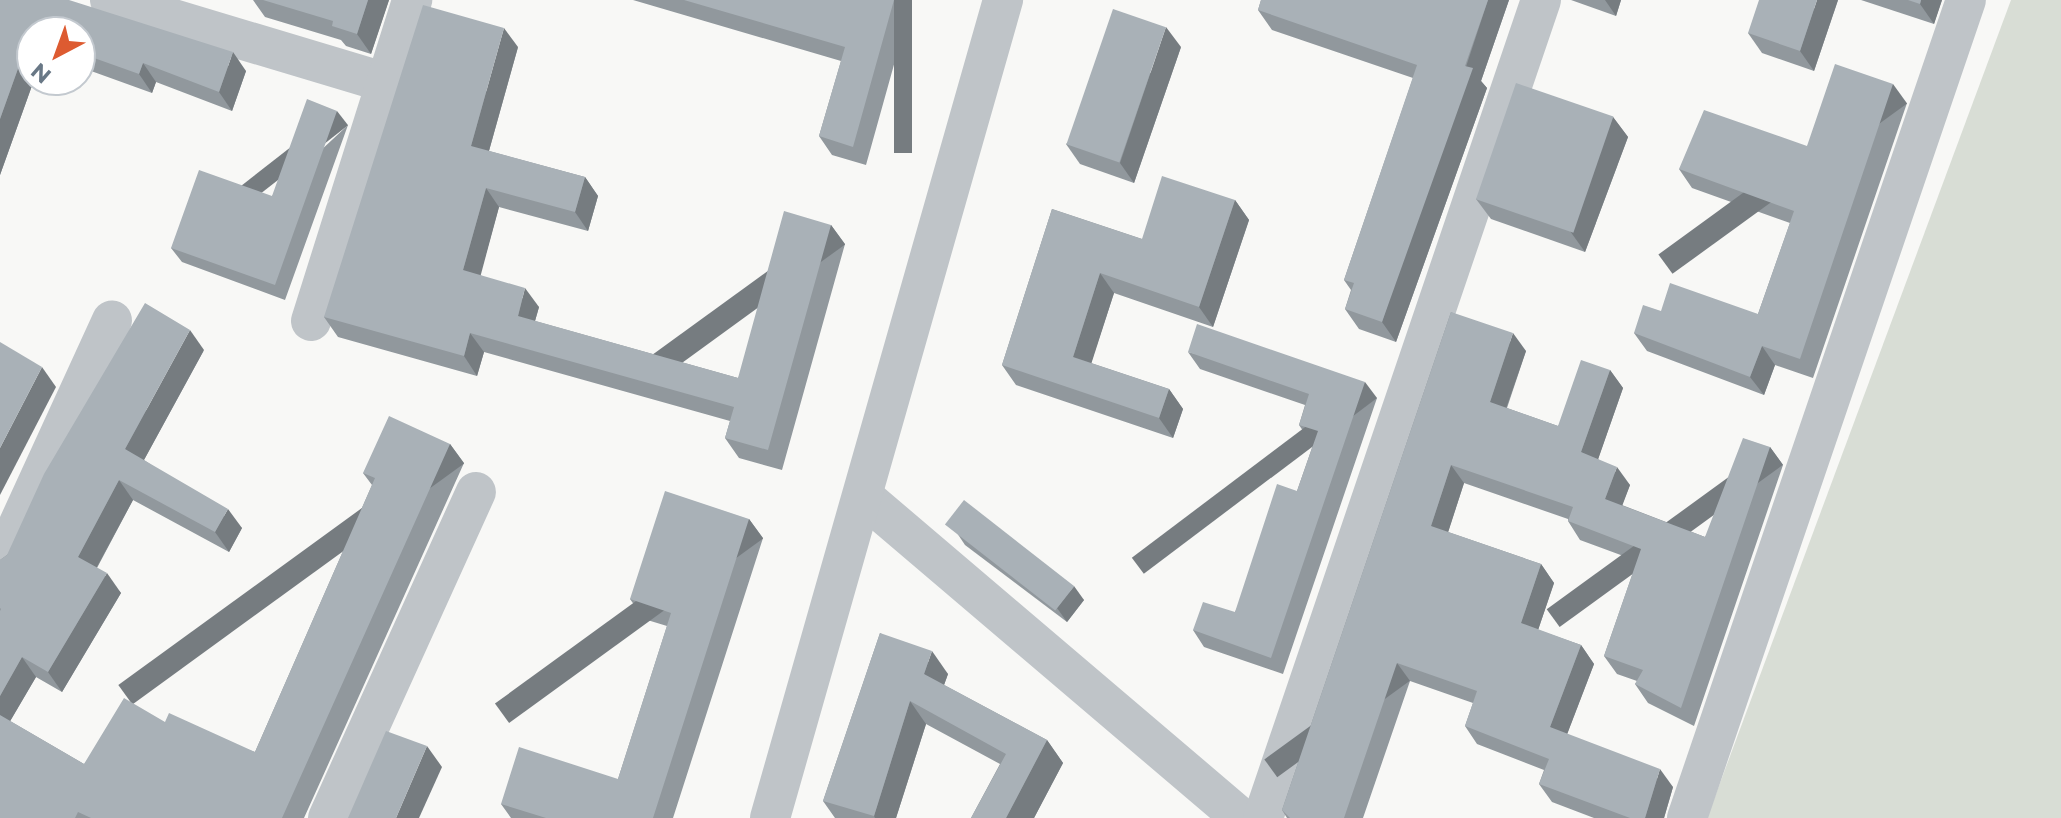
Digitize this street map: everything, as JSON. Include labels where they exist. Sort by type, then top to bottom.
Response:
[{"type":"street","points":[[110,0],[384,82]]},
{"type":"street","points":[[311,321],[412,0]]},
{"type":"street","points":[[770,818],[865,498],[1003,0]]},
{"type":"street","points":[[1263,818],[1541,0]]},
{"type":"street","points":[[1687,818],[1966,0]]},
{"type":"street","points":[[0,565],[112,320]]},
{"type":"street","points":[[328,818],[476,492]]},
{"type":"street","points":[[865,498],[1241,818]]},
{"type":"shaded area","points":[[2011,0],[2061,0],[2061,818],[1707,818]]},
{"type":"building","points":[[0,0],[69,0],[233,52],[219,92],[143,63],[139,74],[96,59],[96,16],[16,16],[16,74],[0,119]]},
{"type":"building","points":[[263,0],[368,0],[357,34],[332,26],[333,21]]},
{"type":"building","points":[[684,0],[894,0],[853,147],[819,136],[845,47]]},
{"type":"building","points":[[1261,0],[1488,0],[1465,66],[1473,68],[1382,322],[1345,309],[1354,283],[1344,280],[1417,65],[1258,10]]},
{"type":"building","points":[[1759,0],[1817,0],[1800,51],[1748,33]]},
{"type":"building","points":[[423,5],[504,28],[471,146],[585,177],[575,212],[486,188],[463,270],[525,288],[518,316],[738,378],[784,211],[831,225],[768,450],[725,438],[734,407],[470,333],[464,356],[324,317]]},
{"type":"building","points":[[1113,9],[1166,27],[1119,162],[1066,144]]},
{"type":"building","points":[[1835,64],[1893,84],[1800,359],[1762,346],[1750,377],[1634,333],[1643,305],[1661,311],[1670,283],[1758,314],[1794,211],[1679,169],[1704,110],[1807,146]]},
{"type":"building","points":[[1516,83],[1613,117],[1573,233],[1476,199]]},
{"type":"building","points":[[307,99],[337,111],[275,285],[171,248],[199,170],[272,196]]},
{"type":"building","points":[[1162,176],[1235,200],[1199,307],[1100,273],[1073,357],[1169,389],[1159,418],[1002,365],[1052,209],[1142,239]]},
{"type":"building","points":[[145,303],[190,330],[125,449],[228,509],[215,532],[119,480],[78,557],[107,573],[48,672],[22,657],[0,696],[0,560],[7,555],[44,474]]},
{"type":"building","points":[[1451,312],[1513,333],[1490,402],[1558,426],[1581,360],[1610,370],[1581,452],[1617,467],[1605,499],[1705,537],[1743,438],[1770,447],[1681,708],[1635,684],[1643,670],[1604,656],[1641,549],[1568,521],[1573,507],[1451,465],[1431,526],[1541,564],[1521,623],[1581,645],[1550,727],[1660,769],[1645,818],[1630,818],[1539,784],[1549,759],[1465,726],[1477,691],[1397,663],[1344,818],[1290,818],[1282,810]]},
{"type":"building","points":[[1197,324],[1365,382],[1271,658],[1193,630],[1203,602],[1235,612],[1277,484],[1297,491],[1318,431],[1299,425],[1309,394],[1188,352]]},
{"type":"building","points":[[0,342],[42,367],[0,448]]},
{"type":"building","points":[[389,416],[450,444],[282,818],[91,818],[78,812],[75,818],[0,818],[0,715],[84,764],[124,698],[165,722],[169,713],[255,752],[375,478],[363,473]]},
{"type":"building","points":[[665,491],[749,519],[653,818],[546,818],[501,804],[519,747],[618,779],[671,613],[630,599]]},
{"type":"building","points":[[964,500],[1074,586],[1055,611],[945,524]]},
{"type":"building","points":[[880,633],[932,651],[924,674],[1047,740],[1006,818],[971,818],[1006,754],[910,701],[874,816],[823,801]]},
{"type":"building","points":[[386,731],[427,746],[396,818],[348,818]]}]
